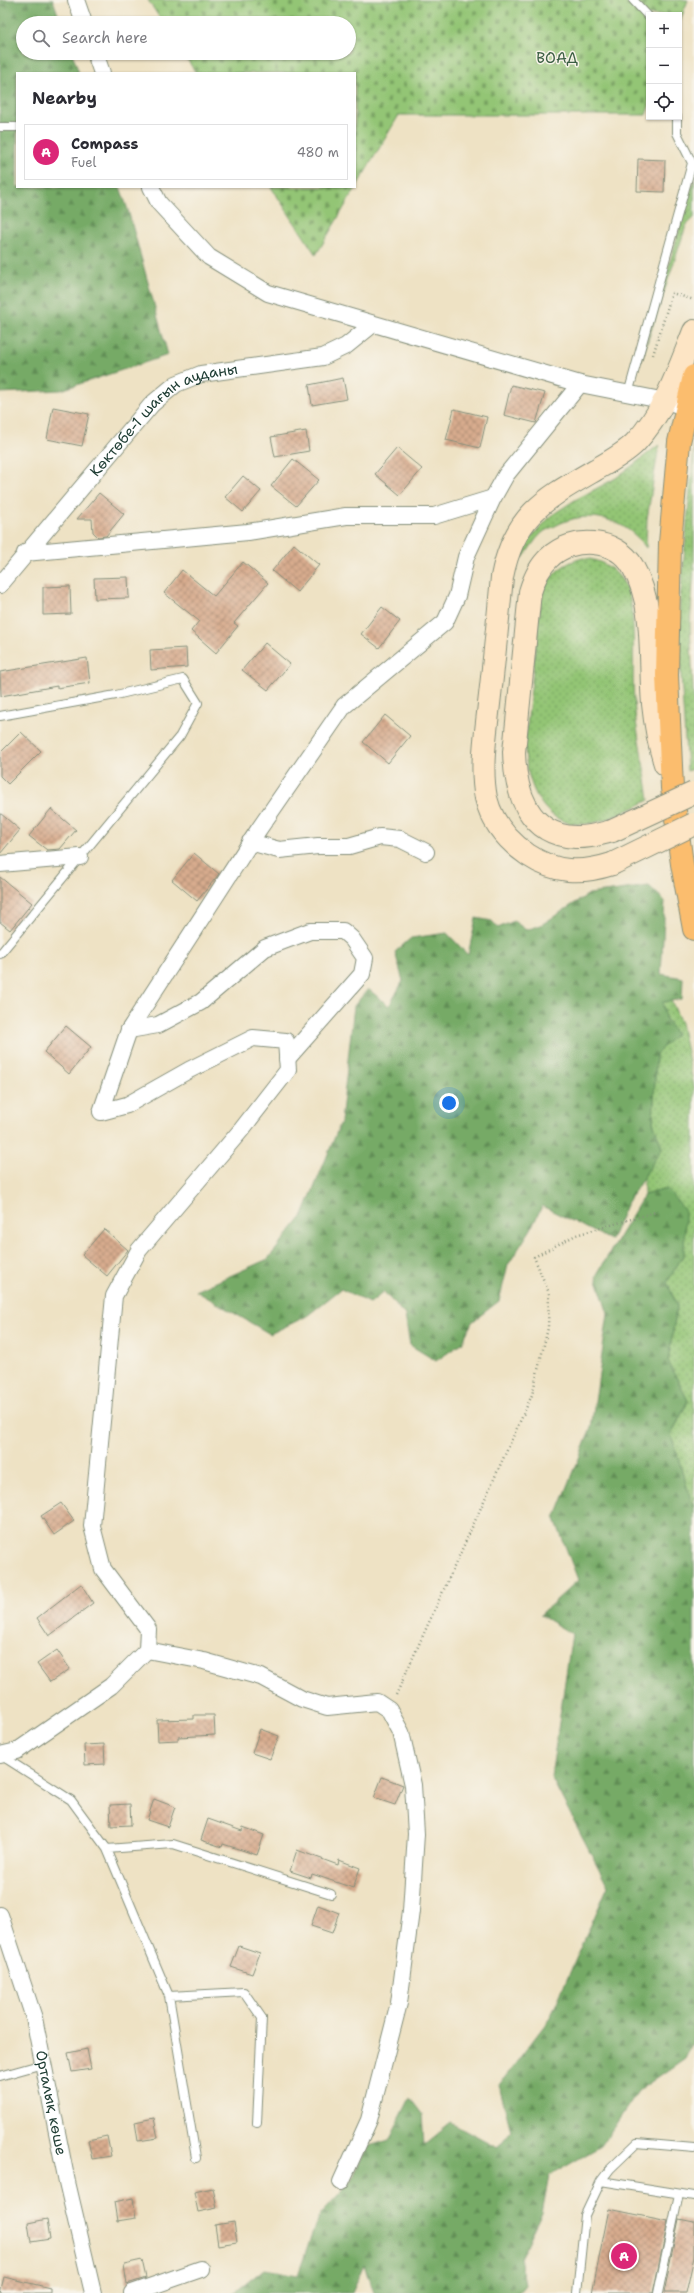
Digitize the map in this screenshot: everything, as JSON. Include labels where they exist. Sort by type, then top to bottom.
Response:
[{"type":"main road","points":[[694,331],[666,401],[652,424],[634,444],[611,461],[551,495],[531,514],[516,535],[506,556],[502,577],[484,750],[486,798],[492,812],[511,843],[553,869],[573,872],[595,870],[612,864],[694,824]]},
{"type":"main road","points":[[694,376],[679,442],[670,543],[667,675],[672,788],[682,864],[694,929]]},
{"type":"main road","points":[[672,788],[662,755],[653,706],[646,604],[633,566],[620,553],[604,545],[583,542],[564,546],[549,557],[537,572],[530,592],[514,752],[515,777],[520,795],[528,811],[541,825],[558,834],[575,837],[612,831],[694,793]]},
{"type":"street","points":[[76,0],[82,16]]},
{"type":"street","points":[[97,60],[102,72]]},
{"type":"street","points":[[152,188],[159,203],[209,257],[268,293],[372,325],[580,384],[666,401],[686,408]]},
{"type":"street","name":"Көктөбе-1 шағын ауданы","points":[[0,585],[25,553],[152,404],[176,384],[201,374],[323,357],[346,346],[372,325]]},
{"type":"street","points":[[0,1755],[17,1751],[111,1686],[147,1650],[148,1628],[103,1569],[92,1526],[114,1296],[139,1250],[242,1129],[288,1070],[286,1042],[253,1038],[189,1070],[127,1105],[100,1112],[129,1030],[250,842],[344,706],[446,622],[457,596],[466,557],[493,498],[506,475],[580,384]]},
{"type":"street","points":[[25,553],[248,532],[346,516],[434,516],[493,498]]},
{"type":"street","points":[[250,842],[278,850],[318,846],[349,846],[380,837],[400,839],[426,852]]},
{"type":"street","points":[[0,864],[80,857]]},
{"type":"street","points":[[129,1030],[158,1025],[201,1002],[265,948],[310,931],[343,931],[352,939],[365,958],[362,974],[287,1059]]},
{"type":"street","points":[[147,1650],[204,1661],[261,1677],[302,1699],[328,1707],[377,1702],[389,1710],[401,1732],[413,1785],[416,1834],[411,1911],[399,2003],[368,2120],[341,2182]]},
{"type":"street","name":"Орталық көше","points":[[0,1915],[34,2018],[67,2182],[93,2293]]},
{"type":"street","points":[[132,2293],[201,2269]]},
{"type":"lane","points":[[632,0],[646,14]]},
{"type":"lane","points":[[628,394],[692,163],[677,133],[677,120]]},
{"type":"lane","points":[[0,127],[16,127]]},
{"type":"lane","points":[[0,716],[116,695],[183,679],[198,703],[180,736],[0,954]]},
{"type":"lane","points":[[0,1755],[71,1800],[107,1849],[169,1996],[196,2158]]},
{"type":"lane","points":[[107,1849],[173,1844],[331,1894]]},
{"type":"lane","points":[[169,1996],[244,1992],[262,2018],[257,2123]]},
{"type":"lane","points":[[0,2076],[43,2064]]},
{"type":"lane","points":[[577,2293],[585,2215],[602,2181],[610,2170],[637,2143],[694,2148]]},
{"type":"lane","points":[[602,2181],[694,2196]]},
{"type":"lane","points":[[658,2293],[679,2194]]},
{"type":"path","points":[[651,360],[672,293],[694,300]]},
{"type":"path","points":[[389,1710],[532,1395],[548,1321],[548,1293],[534,1257],[576,1235],[656,1212]]},
{"type":"green space","points":[[0,0],[53,0],[59,16],[16,16],[16,60],[74,60],[79,72],[16,72],[16,188],[120,188],[128,210],[168,355],[61,390],[0,393]]},
{"type":"green space","name":"ВОАД","points":[[148,0],[688,0],[682,16],[682,12],[646,12],[646,115],[399,115],[356,188],[356,72],[195,72],[188,60],[356,60],[356,16],[158,16]]},
{"type":"green space","points":[[694,179],[694,218],[686,226],[641,361]]},
{"type":"green space","name":"ВОАД","points":[[272,188],[356,188],[316,255]]},
{"type":"green space","points":[[659,445],[647,519],[646,548],[628,529],[617,523],[593,517],[580,518],[567,521],[543,532],[523,558],[526,543],[552,515],[575,500],[616,478]]},
{"type":"green space","points":[[694,445],[694,565],[690,625],[694,711],[694,769],[687,771],[678,625]]},
{"type":"green space","points":[[583,558],[603,563],[613,570],[626,587],[630,598],[633,626],[633,687],[635,713],[649,800],[605,820],[586,824],[577,824],[564,821],[553,815],[544,807],[531,784],[525,745],[541,596],[548,582],[557,571],[575,560]]},
{"type":"green space","points":[[649,886],[665,901],[661,974],[683,978],[682,999],[663,1002],[665,1018],[676,1034],[656,1054],[653,1122],[662,1148],[626,1205],[611,1240],[542,1206],[531,1229],[508,1265],[499,1301],[472,1322],[462,1343],[436,1361],[410,1345],[405,1315],[384,1292],[370,1303],[341,1289],[307,1316],[270,1334],[196,1291],[268,1259],[302,1217],[341,1122],[354,1006],[368,989],[389,1006],[403,981],[395,952],[411,938],[447,933],[468,955],[476,918],[492,921],[498,928],[514,921],[526,930],[541,925],[589,894]]},
{"type":"green space","points":[[671,1000],[681,1023],[694,1086],[694,1510],[671,1435],[688,1401],[668,1361],[677,1306],[667,1282],[684,1254],[667,1189],[644,1195],[643,1177],[662,1148],[653,1122],[656,1054],[676,1034],[665,1018],[663,1002]]},
{"type":"green space","points":[[667,1189],[685,1211],[684,1254],[667,1282],[677,1306],[668,1361],[688,1401],[671,1435],[694,1510],[694,2039],[685,2058],[638,2091],[601,2146],[549,2176],[542,2213],[520,2257],[525,2285],[518,2293],[374,2293],[365,2264],[352,2293],[234,2293],[264,2269],[298,2275],[318,2217],[350,2182],[369,2146],[389,2140],[410,2098],[422,2114],[424,2145],[451,2123],[497,2148],[511,2131],[499,2085],[550,2018],[608,1886],[551,1777],[572,1634],[540,1615],[578,1580],[555,1519],[591,1428],[608,1314],[596,1276],[644,1195]]},
{"type":"building","points":[[638,159],[665,160],[664,192],[637,191]]},
{"type":"building","points":[[343,378],[347,399],[312,405],[309,385]]},
{"type":"building","points":[[511,385],[545,393],[536,423],[504,415]]},
{"type":"building","points":[[53,407],[89,414],[82,446],[47,439]]},
{"type":"building","points":[[454,409],[487,417],[480,448],[446,440]]},
{"type":"building","points":[[306,431],[309,451],[275,457],[271,437]]},
{"type":"building","points":[[397,448],[422,469],[400,495],[375,474]]},
{"type":"building","points":[[293,459],[319,480],[296,506],[271,486]]},
{"type":"building","points":[[243,476],[261,491],[243,512],[225,497]]},
{"type":"building","points":[[99,493],[124,514],[106,536],[98,537],[93,532],[92,519],[77,519]]},
{"type":"building","points":[[294,544],[319,565],[297,592],[272,571]]},
{"type":"building","points":[[243,562],[268,583],[234,623],[238,626],[216,653],[191,631],[199,621],[164,593],[182,570],[214,596]]},
{"type":"building","points":[[128,577],[129,598],[95,599],[94,578]]},
{"type":"building","points":[[70,586],[71,614],[43,615],[43,587]]},
{"type":"building","points":[[382,607],[400,621],[379,648],[361,634]]},
{"type":"building","points":[[265,643],[290,664],[268,690],[242,670]]},
{"type":"building","points":[[186,648],[187,667],[151,670],[150,650]]},
{"type":"building","points":[[87,658],[90,683],[57,688],[57,686],[1,696],[0,672]]},
{"type":"building","points":[[385,715],[410,736],[388,763],[363,742]]},
{"type":"building","points":[[21,732],[41,751],[8,784],[0,776],[0,753]]},
{"type":"building","points":[[51,809],[76,830],[60,849],[47,850],[29,836]]},
{"type":"building","points":[[0,813],[20,830],[0,854]]},
{"type":"building","points":[[194,853],[219,874],[197,901],[172,880]]},
{"type":"building","points":[[0,877],[32,903],[10,930],[0,922]]},
{"type":"building","points":[[66,1026],[91,1047],[69,1074],[44,1052]]},
{"type":"building","points":[[104,1229],[128,1250],[107,1276],[82,1255]]},
{"type":"building","points":[[61,1503],[74,1521],[54,1535],[41,1516]]},
{"type":"building","points":[[81,1584],[93,1603],[49,1636],[37,1618]]},
{"type":"building","points":[[57,1650],[70,1669],[50,1682],[37,1664]]},
{"type":"building","points":[[194,1715],[214,1715],[215,1735],[178,1737],[178,1740],[158,1741],[157,1720],[194,1719]]},
{"type":"building","points":[[260,1729],[279,1736],[270,1759],[252,1753]]},
{"type":"building","points":[[104,1744],[105,1764],[85,1765],[84,1745]]},
{"type":"building","points":[[382,1777],[403,1785],[395,1805],[374,1798]]},
{"type":"building","points":[[154,1799],[175,1807],[168,1827],[147,1820]]},
{"type":"building","points":[[130,1804],[131,1825],[111,1826],[110,1805]]},
{"type":"building","points":[[208,1819],[242,1831],[243,1827],[264,1835],[257,1855],[223,1844],[222,1847],[201,1840]]},
{"type":"building","points":[[297,1850],[338,1865],[339,1860],[360,1868],[353,1888],[312,1874],[311,1878],[290,1871]]},
{"type":"building","points":[[318,1905],[339,1913],[332,1933],[311,1926]]},
{"type":"building","points":[[239,1946],[260,1953],[252,1974],[231,1967]]},
{"type":"building","points":[[87,2049],[91,2069],[72,2072],[68,2053]]},
{"type":"building","points":[[154,2118],[158,2138],[138,2141],[135,2122]]},
{"type":"building","points":[[107,2136],[111,2156],[92,2159],[88,2140]]},
{"type":"building","points":[[213,2188],[217,2208],[198,2212],[194,2192]]},
{"type":"building","points":[[133,2198],[136,2218],[117,2221],[114,2202]]},
{"type":"building","points":[[609,2209],[668,2221],[653,2293],[592,2293]]},
{"type":"building","points":[[47,2219],[50,2239],[31,2242],[28,2223]]},
{"type":"building","points":[[679,2219],[694,2222],[694,2257],[686,2293],[664,2293]]},
{"type":"building","points":[[234,2222],[237,2242],[218,2245],[215,2225]]},
{"type":"building","points":[[142,2260],[146,2278],[127,2284],[124,2264]]},
{"type":"building","points":[[4,2277],[50,2288],[50,2293],[0,2293]]},
{"type":"place","name":"Compass","points":[[624,2256]]}]
